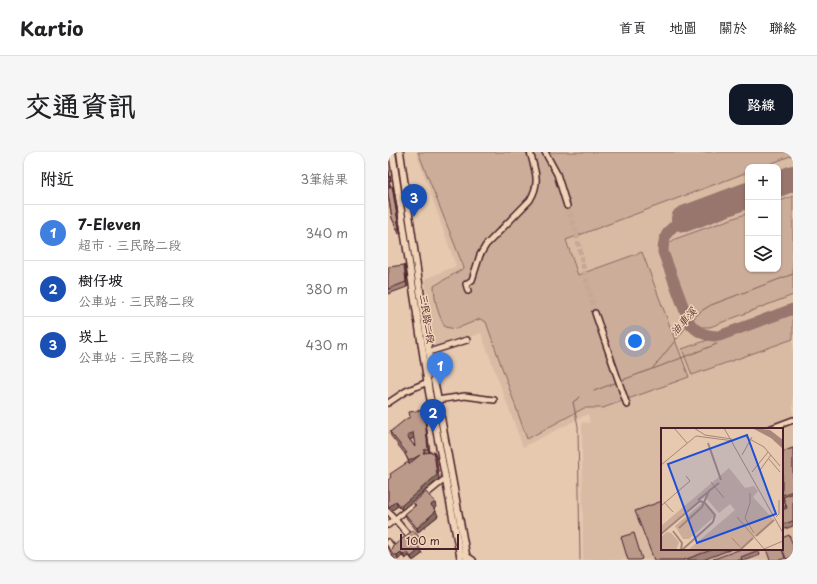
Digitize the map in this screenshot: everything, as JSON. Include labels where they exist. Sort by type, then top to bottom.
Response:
[{"type":"main road","name":"三民路二段","points":[[392,152],[428,382],[461,560]]},
{"type":"main road","name":"三民路二段","points":[[400,152],[429,352],[467,558]]},
{"type":"street","points":[[468,291],[466,284],[472,280],[480,255],[486,245],[530,200],[534,193],[537,186],[537,177],[530,152]]},
{"type":"street","points":[[545,152],[557,174],[567,206]]},
{"type":"street","points":[[595,313],[627,405]]},
{"type":"street","points":[[429,352],[467,340]]},
{"type":"street","points":[[388,403],[406,391],[428,382]]},
{"type":"street","points":[[437,400],[465,396],[494,400]]},
{"type":"street","points":[[772,428],[793,420]]},
{"type":"street","points":[[388,525],[445,479]]},
{"type":"street","points":[[388,511],[409,536]]},
{"type":"street","points":[[388,542],[395,550]]},
{"type":"street","points":[[459,551],[467,558],[473,560]]},
{"type":"shaded area","points":[[416,152],[793,152],[793,560],[583,560],[582,422],[590,423],[588,414],[523,447],[481,333],[435,349],[425,279],[456,266]]},
{"type":"shaded area","points":[[418,152],[793,152],[793,155],[770,164],[745,164],[745,173],[566,240],[578,275],[642,252],[689,377],[603,408],[584,408],[527,439],[486,322],[480,319],[456,329],[445,327],[438,312],[434,286],[464,268]]},
{"type":"shaded area","points":[[793,196],[793,295],[710,327],[692,327],[684,320],[662,262],[663,254],[667,246],[675,239],[745,214],[745,272],[781,272],[781,201]]},
{"type":"shaded area","points":[[793,310],[793,339],[692,375],[682,349]]},
{"type":"building","points":[[392,186],[399,229],[397,229],[392,218],[388,188]]},
{"type":"building","points":[[404,265],[406,282],[388,289],[388,267]]},
{"type":"building","points":[[424,410],[428,449],[424,450],[425,452],[423,453],[434,452],[437,475],[401,506],[396,501],[389,507],[388,480],[391,477],[390,474],[408,462],[409,464],[420,455],[409,461],[405,454],[407,453],[390,432],[410,417],[409,412]],"holes":[[[413,432],[415,447],[407,436]]]},
{"type":"building","points":[[793,448],[793,491],[783,495],[783,452]]},
{"type":"building","points":[[426,492],[435,502],[431,505],[436,511],[417,528],[405,514],[416,505],[413,503]]},
{"type":"building","points":[[793,493],[793,521],[783,525],[783,510],[787,508],[783,497]]},
{"type":"building","points":[[783,498],[786,506],[783,508]]},
{"type":"building","points":[[661,501],[661,550],[711,550],[684,560],[654,560],[635,511]]},
{"type":"building","points":[[413,530],[419,537],[414,541],[420,549],[411,557],[407,552],[403,555],[401,552],[397,555],[393,555],[390,551],[393,549],[392,547]]},
{"type":"building","points":[[634,533],[642,559],[628,560],[621,537]]},
{"type":"building","points":[[789,535],[793,545],[793,557],[786,559],[783,550],[783,538]]},
{"type":"building","points":[[738,550],[759,550],[741,557],[742,560],[711,560]]},
{"type":"building","points":[[766,550],[782,550],[785,558],[780,560],[770,560]]},
{"type":"waterway","name":"油車溪","points":[[620,381],[652,369],[701,311],[711,305],[793,274]]},
{"type":"waterway","points":[[653,369],[717,344]]},
{"type":"waterway","name":"油車溪","points":[[594,391],[617,382]]},
{"type":"waterway","name":"油車溪","points":[[580,397],[573,402],[578,426],[580,560]]},
{"type":"taxiway","points":[[684,219],[671,228],[668,232],[664,240],[663,252],[689,322],[695,329],[706,334],[719,336],[793,309]]},
{"type":"runway","points":[[781,183],[793,178]]},
{"type":"runway","points":[[684,219],[745,196]]},
{"type":"tunnel","points":[[567,206],[576,231],[595,313]]},
{"type":"place","name":"崁上","points":[[414,217]]},
{"type":"place","name":"7-Eleven","points":[[440,385]]},
{"type":"place","name":"樹仔坡","points":[[433,432]]}]
